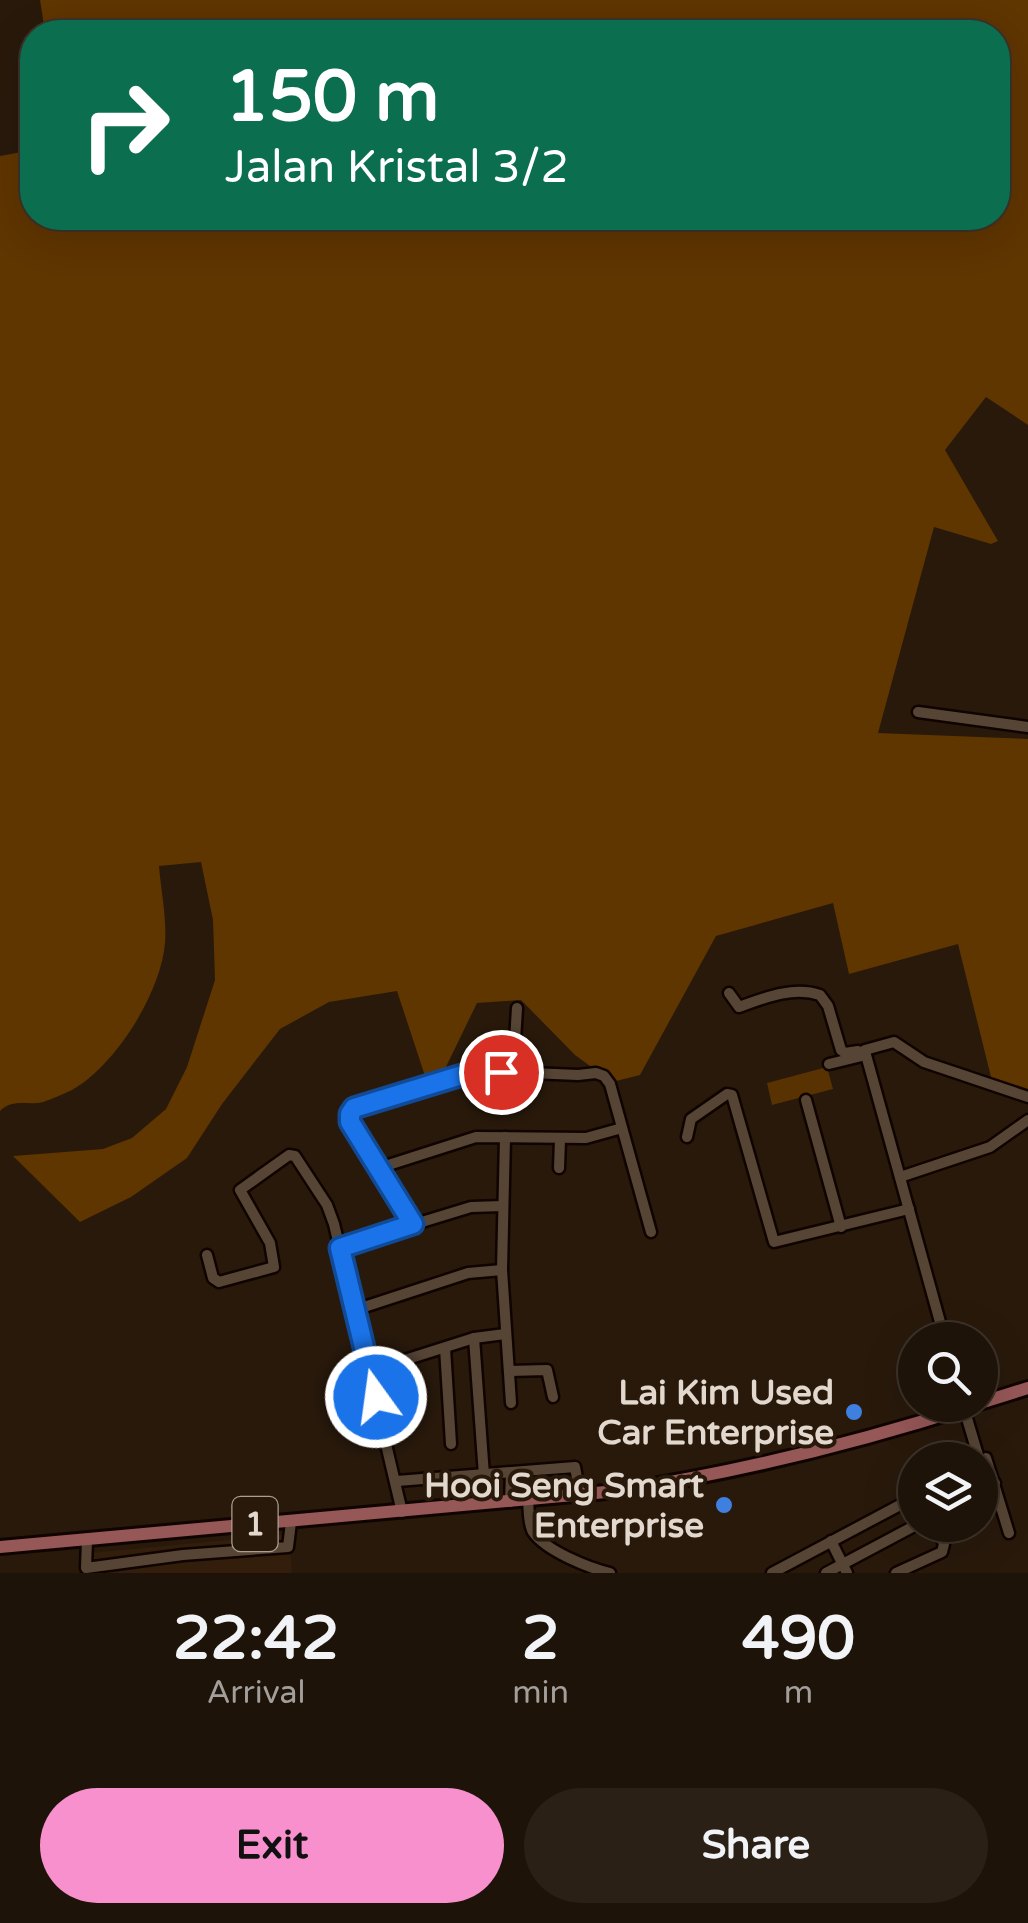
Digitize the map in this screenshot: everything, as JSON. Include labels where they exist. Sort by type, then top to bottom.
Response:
[{"type":"main road","name":"1","points":[[998,1397],[1028,1388]]},
{"type":"main road","name":"1","points":[[0,1547],[580,1495],[718,1475],[786,1460],[913,1422]]},
{"type":"street","points":[[918,712],[1028,727]]},
{"type":"street","points":[[729,993],[739,1007],[778,994],[814,993],[828,1006],[840,1050],[865,1052]]},
{"type":"street","points":[[513,1073],[517,1008]]},
{"type":"street","points":[[829,1064],[894,1042],[924,1062],[1028,1098]]},
{"type":"street","points":[[865,1052],[940,1322]]},
{"type":"street","points":[[413,1224],[350,1122],[354,1108],[486,1071],[596,1073],[610,1084],[651,1232]]},
{"type":"street","points":[[688,1137],[688,1126],[694,1116],[727,1094],[732,1095],[774,1242],[908,1209]]},
{"type":"street","points":[[806,1100],[841,1227]]},
{"type":"street","points":[[900,1177],[990,1147],[1028,1120]]},
{"type":"street","points":[[378,1168],[461,1141],[586,1138],[622,1128]]},
{"type":"street","points":[[505,1137],[502,1270],[511,1403]]},
{"type":"street","points":[[558,1168],[560,1139]]},
{"type":"street","points":[[207,1255],[213,1278],[219,1282],[274,1267],[270,1242],[240,1190],[292,1155],[327,1206],[340,1248],[402,1512]]},
{"type":"street","points":[[340,1248],[471,1207],[503,1206]]},
{"type":"street","points":[[355,1310],[468,1272],[502,1270]]},
{"type":"street","points":[[370,1370],[474,1338],[506,1334]]},
{"type":"street","points":[[474,1338],[484,1476]]},
{"type":"street","points":[[445,1348],[451,1444]]},
{"type":"street","points":[[509,1371],[547,1370],[554,1397]]},
{"type":"street","points":[[397,1480],[574,1466],[580,1495]]},
{"type":"street","points":[[510,1502],[511,1473]]},
{"type":"street","points":[[998,1493],[1010,1533]]},
{"type":"street","points":[[528,1500],[531,1526],[538,1536],[573,1560],[610,1573]]},
{"type":"street","points":[[772,1573],[898,1506]]},
{"type":"street","points":[[87,1540],[86,1568],[183,1555],[288,1548],[291,1522]]},
{"type":"street","points":[[826,1573],[845,1569],[898,1536]]},
{"type":"street","points":[[831,1541],[845,1569]]},
{"type":"street","points":[[902,1572],[942,1552],[943,1542]]},
{"type":"shaded area","points":[[40,0],[1028,0],[1028,425],[986,397],[945,450],[998,541],[991,544],[934,527],[878,733],[1028,739],[1028,1093],[992,1081],[958,944],[849,974],[833,903],[716,936],[640,1075],[612,1082],[575,1055],[521,1000],[477,1003],[443,1073],[426,1079],[397,991],[329,1002],[280,1029],[222,1104],[187,1158],[131,1197],[80,1222],[13,1156],[103,1149],[132,1138],[166,1109],[187,1067],[215,980],[213,920],[201,862],[159,866],[165,915],[162,963],[133,1026],[104,1064],[72,1090],[43,1102],[16,1103],[0,1111],[0,156],[20,152],[20,230],[1010,230],[1010,20],[43,20]]},
{"type":"shaded area","points":[[827,1067],[833,1089],[772,1105],[767,1083]]},
{"type":"shaded area","points":[[289,1534],[292,1573],[82,1573],[80,1554]]},
{"type":"place","name":"Lai Kim Used Car Enterprise","points":[[854,1412]]},
{"type":"place","name":"Hooi Seng Smart Enterprise","points":[[724,1505]]},
{"type":"route","points":[[376,1397],[340,1248],[413,1224],[350,1122],[350,1114],[354,1108],[462,1075],[501,1072]]}]
